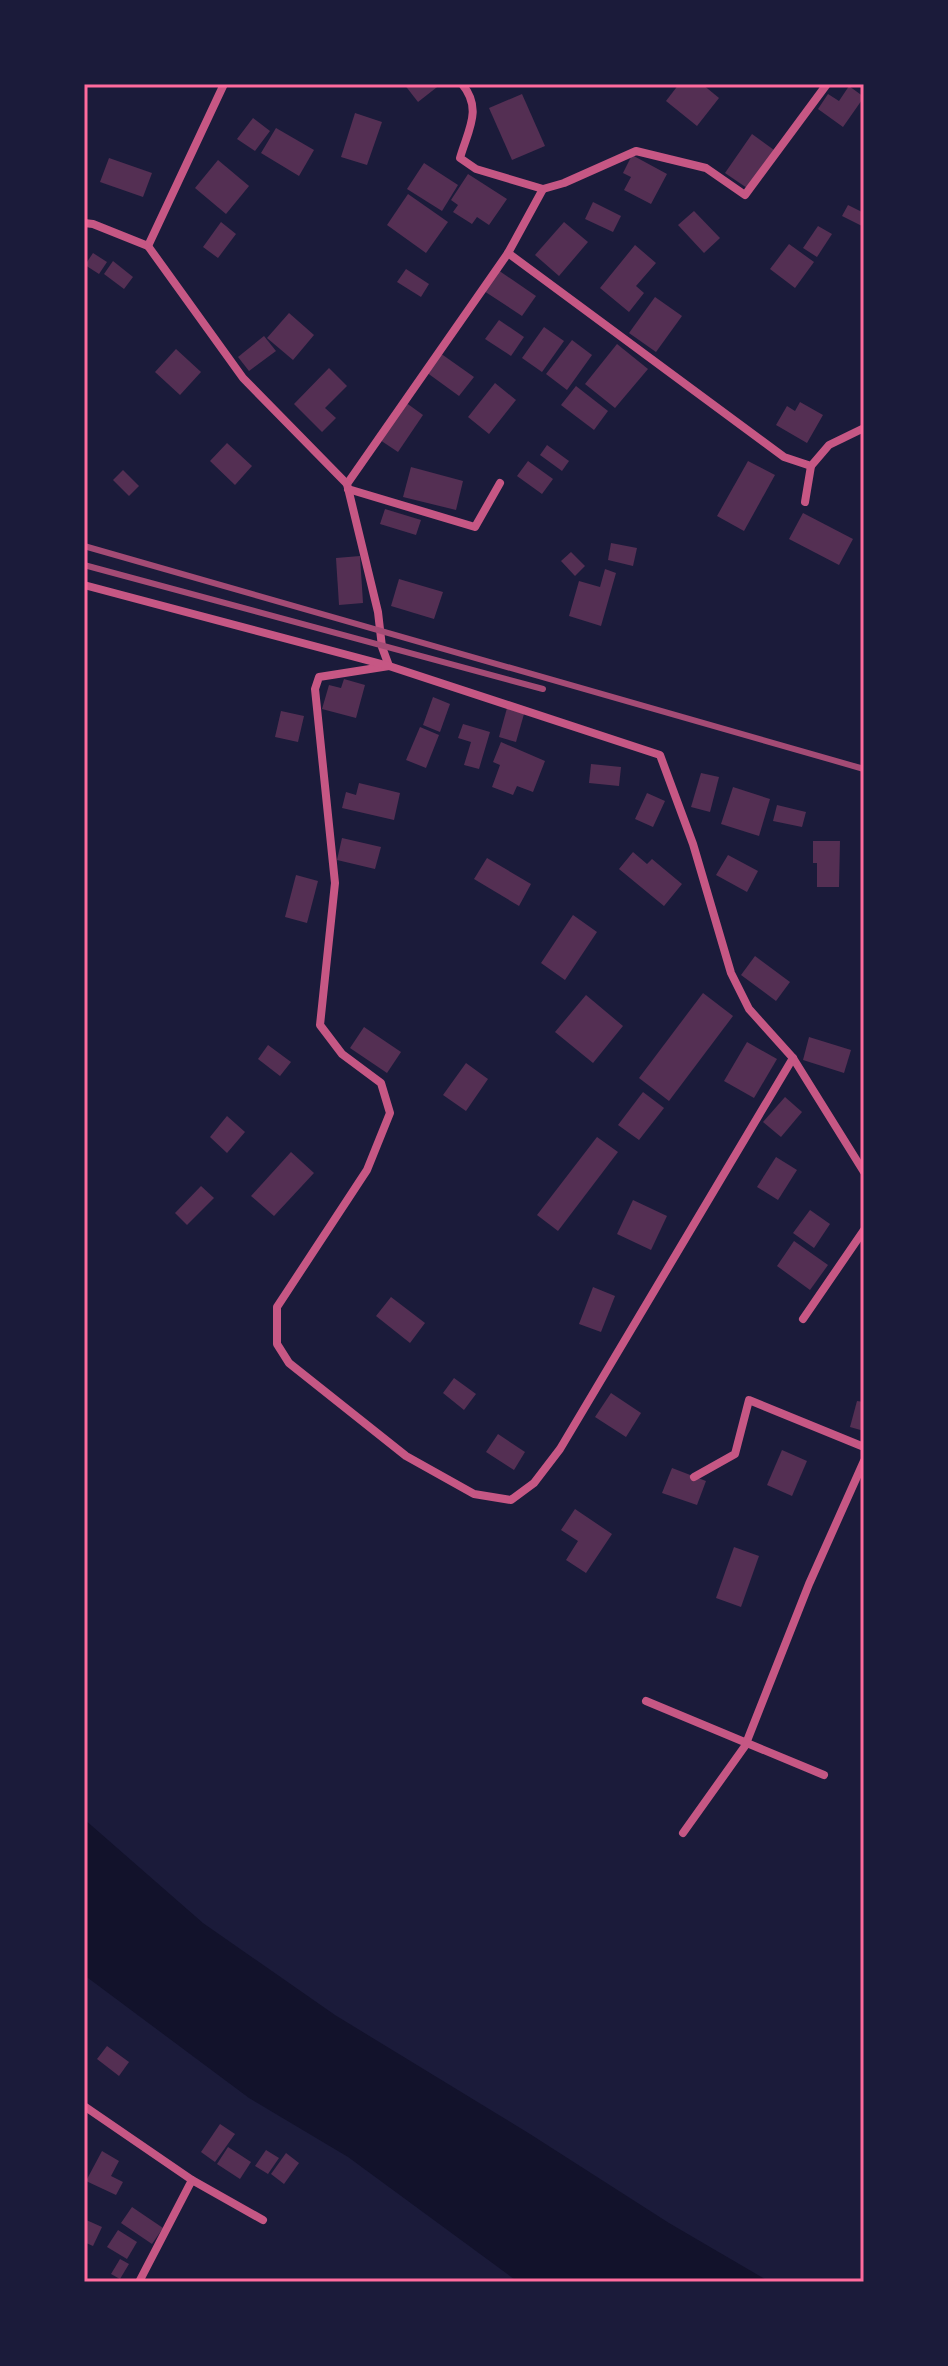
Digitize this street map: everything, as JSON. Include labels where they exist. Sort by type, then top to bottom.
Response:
[{"type":"street","points":[[148,246],[224,84]]},
{"type":"street","points":[[462,84],[473,97],[474,110],[460,158],[476,169],[543,189],[636,151],[706,168],[745,195],[827,84]]},
{"type":"street","points":[[389,666],[382,647],[378,612],[348,486],[508,253],[543,189]]},
{"type":"street","points":[[84,223],[148,246],[243,378],[348,486],[475,527],[500,483]]},
{"type":"street","points":[[508,253],[784,457],[811,466]]},
{"type":"street","points":[[805,502],[811,466],[829,445],[864,428]]},
{"type":"street","points":[[84,585],[389,666],[660,755],[693,844],[731,973],[749,1009],[793,1058],[864,1172]]},
{"type":"street","points":[[389,666],[319,677],[315,689],[335,883],[320,1025],[342,1054],[381,1083],[390,1113],[367,1170],[277,1307],[277,1344],[289,1363],[406,1456],[474,1494],[511,1500],[534,1483],[560,1449],[793,1058]]},
{"type":"street","points":[[803,1319],[864,1230]]},
{"type":"street","points":[[694,1477],[735,1454],[749,1400],[864,1447]]},
{"type":"street","points":[[683,1833],[746,1742],[809,1584],[864,1461]]},
{"type":"street","points":[[646,1701],[824,1775]]},
{"type":"street","points":[[84,2106],[192,2180],[263,2220]]},
{"type":"street","points":[[139,2282],[192,2180]]},
{"type":"shaded area","points":[[84,1819],[203,1923],[335,2015],[669,2223],[770,2282],[518,2282],[348,2157],[249,2098],[84,1975]]},
{"type":"building","points":[[404,84],[441,84],[418,102]]},
{"type":"building","points":[[679,84],[702,84],[719,98],[697,126],[666,101]]},
{"type":"building","points":[[849,86],[864,97],[843,127],[818,109],[828,94],[839,101]]},
{"type":"building","points":[[522,94],[545,146],[512,160],[489,108]]},
{"type":"building","points":[[355,113],[382,122],[367,165],[341,157]]},
{"type":"building","points":[[253,118],[270,131],[255,151],[237,139]]},
{"type":"building","points":[[276,128],[314,150],[299,176],[261,153]]},
{"type":"building","points":[[752,134],[774,150],[747,188],[725,173]]},
{"type":"building","points":[[632,155],[667,174],[651,204],[624,190],[631,177],[623,173]]},
{"type":"building","points":[[109,158],[152,173],[143,197],[100,182]]},
{"type":"building","points":[[218,160],[249,186],[226,214],[195,188]]},
{"type":"building","points":[[424,163],[458,185],[442,211],[407,189]]},
{"type":"building","points":[[468,174],[507,199],[489,225],[477,217],[472,224],[453,212],[458,205],[451,200]]},
{"type":"building","points":[[408,194],[448,222],[426,253],[387,225]]},
{"type":"building","points":[[593,202],[621,216],[613,232],[585,219]]},
{"type":"building","points":[[848,205],[864,213],[862,226],[842,216]]},
{"type":"building","points":[[694,211],[720,238],[704,253],[678,225]]},
{"type":"building","points":[[221,222],[236,234],[218,258],[203,247]]},
{"type":"building","points":[[564,222],[588,242],[559,276],[535,255]]},
{"type":"building","points":[[818,226],[832,234],[817,257],[803,248]]},
{"type":"building","points":[[789,244],[814,262],[795,288],[770,269]]},
{"type":"building","points":[[635,245],[656,263],[636,286],[644,293],[629,312],[600,288]]},
{"type":"building","points":[[93,253],[107,262],[99,274],[85,265]]},
{"type":"building","points":[[113,261],[133,277],[124,289],[104,274]]},
{"type":"building","points":[[406,269],[429,284],[421,297],[397,282]]},
{"type":"building","points":[[498,270],[536,296],[522,316],[484,291]]},
{"type":"building","points":[[655,297],[682,316],[656,352],[629,333]]},
{"type":"building","points":[[289,313],[314,335],[293,360],[267,338]]},
{"type":"building","points":[[499,320],[524,337],[511,356],[485,339]]},
{"type":"building","points":[[544,327],[564,341],[542,372],[522,358]]},
{"type":"building","points":[[264,336],[276,351],[249,371],[238,357]]},
{"type":"building","points":[[572,340],[592,355],[567,390],[546,374]]},
{"type":"building","points":[[617,344],[648,369],[615,408],[585,384]]},
{"type":"building","points":[[176,349],[201,372],[180,395],[155,372]]},
{"type":"building","points":[[440,353],[474,377],[459,396],[426,372]]},
{"type":"building","points":[[329,368],[347,386],[325,408],[336,418],[322,432],[294,404]]},
{"type":"building","points":[[495,383],[516,400],[489,434],[468,417]]},
{"type":"building","points":[[576,386],[608,411],[594,430],[561,405]]},
{"type":"building","points":[[405,402],[423,415],[398,452],[380,440]]},
{"type":"building","points":[[800,402],[823,415],[807,443],[776,425],[787,406],[795,411]]},
{"type":"building","points":[[227,443],[252,466],[235,485],[210,461]]},
{"type":"building","points":[[547,445],[569,461],[562,471],[540,455]]},
{"type":"building","points":[[528,461],[553,479],[542,494],[517,476]]},
{"type":"building","points":[[748,461],[775,475],[744,531],[717,516]]},
{"type":"building","points":[[411,467],[463,481],[456,510],[403,497]]},
{"type":"building","points":[[123,470],[139,486],[129,496],[113,480]]},
{"type":"building","points":[[385,509],[421,520],[416,535],[380,524]]},
{"type":"building","points":[[803,513],[853,539],[839,565],[789,539]]},
{"type":"building","points":[[611,543],[637,548],[633,566],[608,560]]},
{"type":"building","points":[[571,552],[585,566],[575,576],[561,561]]},
{"type":"building","points":[[360,556],[363,603],[339,605],[336,558]]},
{"type":"building","points":[[605,569],[616,573],[601,626],[569,616],[579,581],[600,587]]},
{"type":"building","points":[[399,579],[443,592],[434,619],[391,606]]},
{"type":"building","points":[[344,679],[365,685],[356,718],[322,709],[329,685],[341,688]]},
{"type":"building","points":[[433,697],[450,704],[440,732],[423,725]]},
{"type":"building","points":[[507,708],[524,714],[516,742],[499,737]]},
{"type":"building","points":[[281,711],[304,716],[298,742],[275,737]]},
{"type":"building","points":[[463,724],[490,732],[479,769],[464,765],[471,742],[458,738]]},
{"type":"building","points":[[420,727],[439,735],[426,768],[406,760]]},
{"type":"building","points":[[501,742],[545,761],[533,792],[517,786],[513,795],[492,787],[500,765],[493,762]]},
{"type":"building","points":[[591,764],[621,767],[619,786],[589,783]]},
{"type":"building","points":[[701,773],[719,777],[710,812],[691,807]]},
{"type":"building","points":[[359,783],[400,793],[394,820],[342,808],[346,792],[356,795]]},
{"type":"building","points":[[733,787],[770,799],[759,836],[721,824]]},
{"type":"building","points":[[647,793],[665,801],[653,827],[635,819]]},
{"type":"building","points":[[777,805],[806,812],[802,827],[773,821]]},
{"type":"building","points":[[342,838],[381,847],[375,869],[337,860]]},
{"type":"building","points":[[813,841],[840,841],[839,887],[817,887]]},
{"type":"building","points":[[633,852],[647,864],[652,859],[682,884],[664,906],[619,869]]},
{"type":"building","points":[[728,855],[758,871],[747,892],[716,875]]},
{"type":"building","points":[[487,858],[531,884],[519,906],[474,879]]},
{"type":"building","points":[[296,875],[318,881],[307,923],[285,917]]},
{"type":"building","points":[[573,915],[597,932],[565,980],[541,963]]},
{"type":"building","points":[[755,956],[790,982],[776,1001],[741,975]]},
{"type":"building","points":[[703,993],[733,1016],[669,1101],[639,1078]]},
{"type":"building","points":[[586,995],[623,1026],[593,1063],[555,1032]]},
{"type":"building","points":[[364,1027],[401,1052],[387,1073],[350,1048]]},
{"type":"building","points":[[809,1037],[851,1050],[844,1073],[803,1060]]},
{"type":"building","points":[[747,1042],[777,1059],[754,1098],[724,1081]]},
{"type":"building","points":[[268,1045],[291,1062],[280,1076],[258,1059]]},
{"type":"building","points":[[466,1063],[488,1079],[466,1111],[443,1095]]},
{"type":"building","points":[[643,1092],[664,1108],[639,1140],[618,1125]]},
{"type":"building","points":[[785,1097],[802,1112],[781,1137],[763,1122]]},
{"type":"building","points":[[227,1116],[245,1132],[227,1153],[210,1137]]},
{"type":"building","points":[[597,1137],[618,1152],[558,1231],[537,1215]]},
{"type":"building","points":[[291,1152],[314,1173],[274,1216],[251,1196]]},
{"type":"building","points":[[776,1157],[797,1170],[778,1200],[757,1187]]},
{"type":"building","points":[[201,1186],[214,1198],[187,1225],[175,1213]]},
{"type":"building","points":[[633,1200],[667,1216],[651,1250],[617,1234]]},
{"type":"building","points":[[810,1210],[830,1224],[814,1248],[793,1233]]},
{"type":"building","points":[[794,1241],[828,1265],[810,1290],[777,1266]]},
{"type":"building","points":[[593,1287],[615,1296],[601,1332],[579,1324]]},
{"type":"building","points":[[391,1297],[425,1323],[410,1343],[376,1316]]},
{"type":"building","points":[[454,1378],[476,1394],[464,1410],[443,1393]]},
{"type":"building","points":[[611,1393],[641,1413],[626,1437],[595,1417]]},
{"type":"building","points":[[857,1401],[864,1402],[864,1431],[850,1427]]},
{"type":"building","points":[[498,1434],[525,1452],[514,1470],[486,1452]]},
{"type":"building","points":[[782,1450],[807,1461],[792,1496],[767,1485]]},
{"type":"building","points":[[672,1468],[706,1481],[697,1505],[662,1493]]},
{"type":"building","points":[[575,1509],[612,1534],[586,1573],[566,1560],[578,1541],[561,1530]]},
{"type":"building","points":[[734,1547],[759,1556],[741,1607],[716,1598]]},
{"type":"building","points":[[107,2046],[129,2062],[119,2076],[97,2059]]},
{"type":"building","points":[[220,2124],[235,2134],[215,2162],[201,2152]]},
{"type":"building","points":[[228,2147],[251,2162],[240,2179],[217,2164]]},
{"type":"building","points":[[266,2150],[279,2158],[268,2174],[255,2166]]},
{"type":"building","points":[[102,2151],[119,2161],[111,2176],[123,2182],[116,2195],[86,2181]]},
{"type":"building","points":[[286,2153],[299,2163],[284,2184],[271,2174]]},
{"type":"building","points":[[132,2207],[163,2228],[152,2244],[121,2223]]},
{"type":"building","points":[[84,2219],[102,2227],[93,2246],[84,2242]]},
{"type":"building","points":[[118,2230],[137,2242],[127,2259],[107,2247]]},
{"type":"building","points":[[120,2259],[129,2264],[120,2279],[111,2274]]},
{"type":"railway","points":[[84,546],[864,769]]},
{"type":"railway","points":[[84,565],[543,689]]}]
